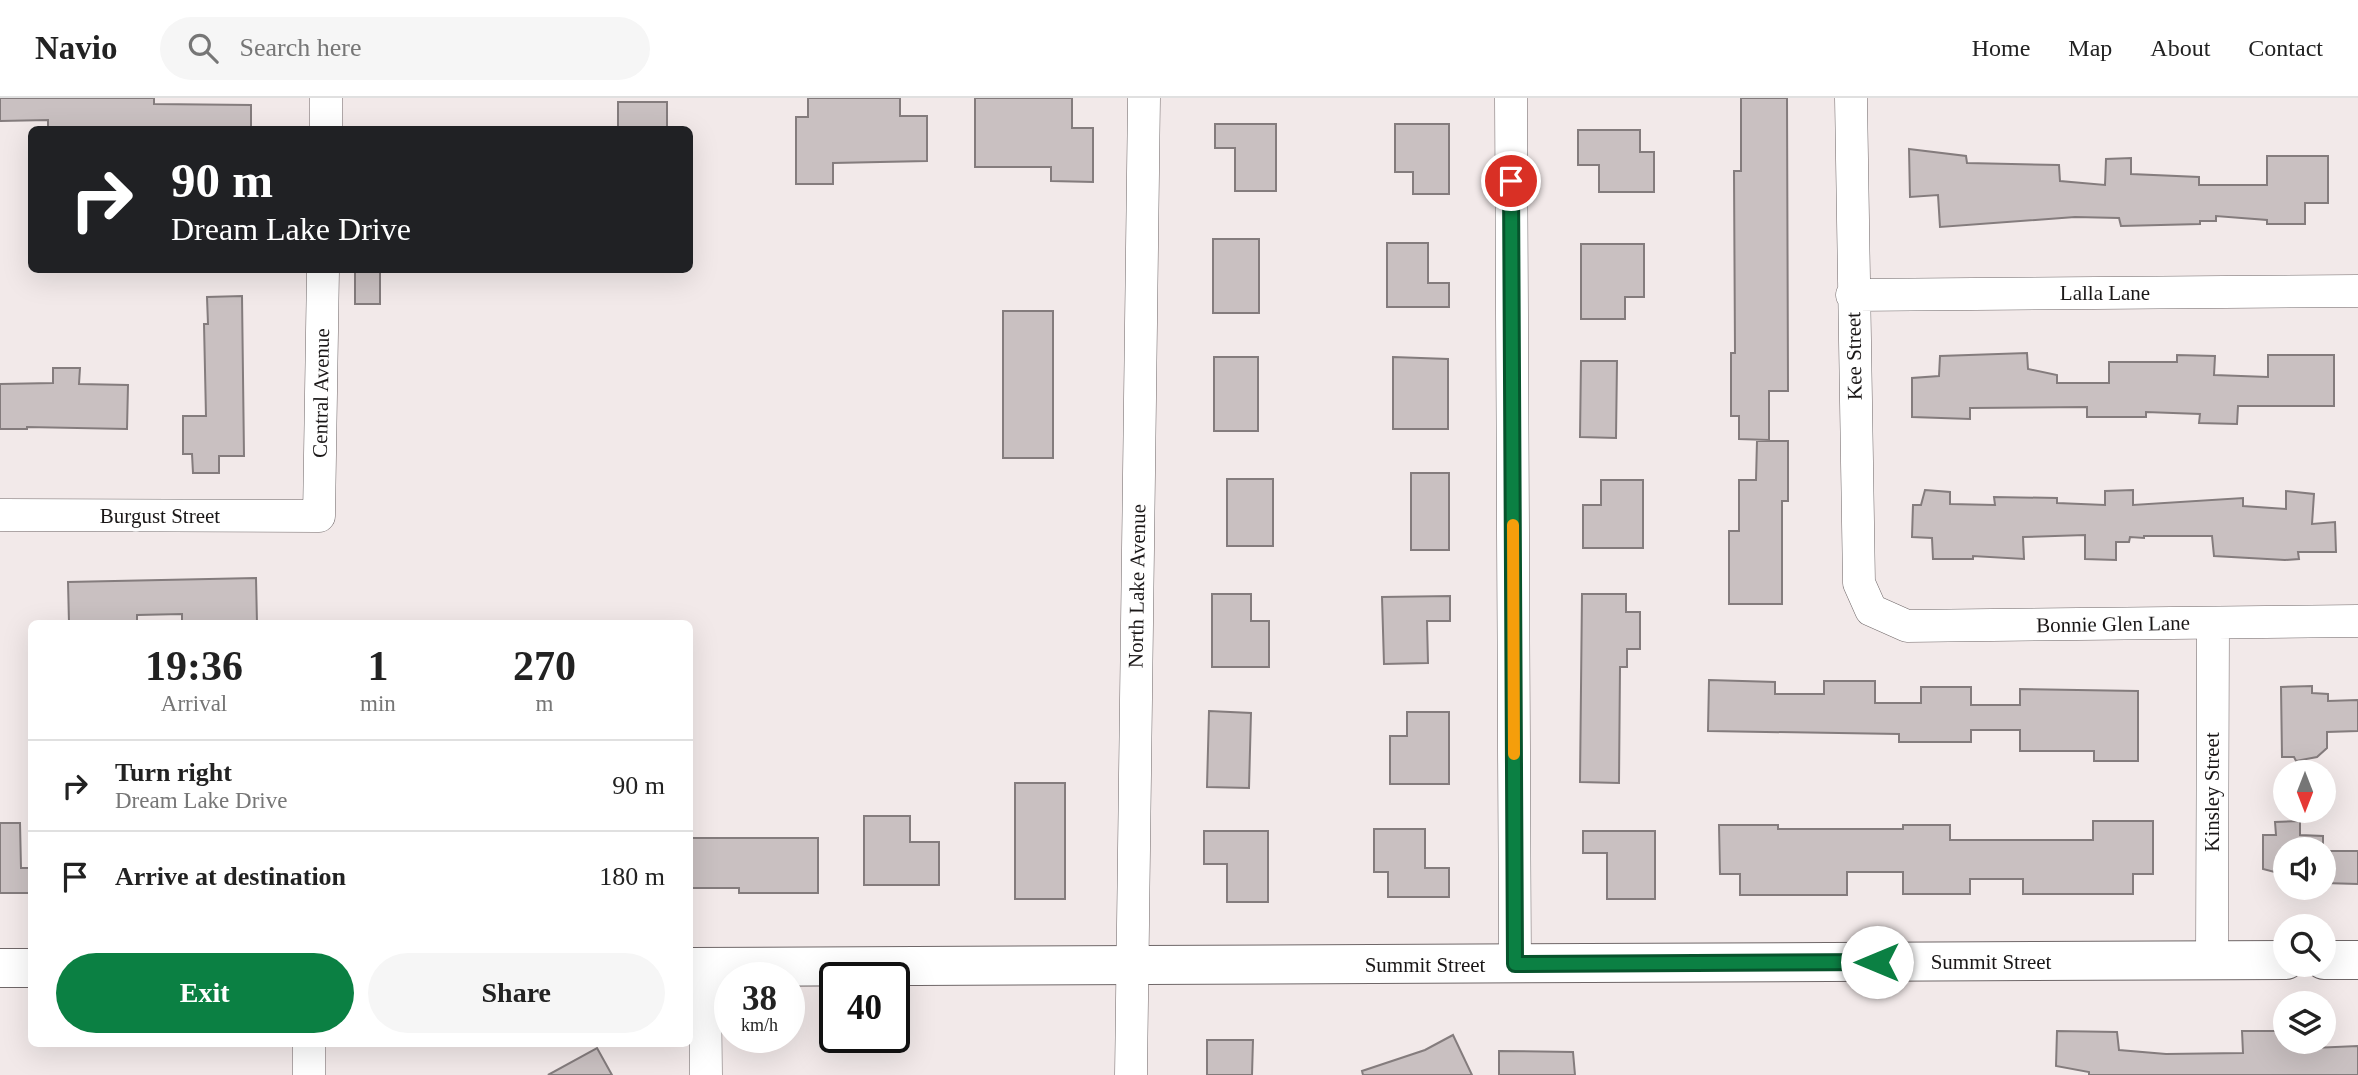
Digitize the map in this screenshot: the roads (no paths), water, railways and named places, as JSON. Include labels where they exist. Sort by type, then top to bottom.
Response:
[{"type":"street","points":[[326,98],[326,126]]},
{"type":"street","name":"North Lake Avenue","points":[[1131,1075],[1143,98]]},
{"type":"street","points":[[1511,98],[1515,964]]},
{"type":"street","name":"Kee Street","points":[[1851,98],[1858,583],[1871,611]]},
{"type":"street","name":"Central Avenue","points":[[319,516],[323,273]]},
{"type":"street","name":"Lalla Lane","points":[[1852,295],[2358,291]]},
{"type":"street","name":"Burgust Street","points":[[0,515],[319,516]]},
{"type":"street","name":"Bonnie Glen Lane","points":[[1871,611],[1907,626],[2358,621]]},
{"type":"street","name":"Kinsley Street","points":[[2211,960],[2213,623]]},
{"type":"street","name":"Summit Street","points":[[697,967],[2273,960]]},
{"type":"street","points":[[2336,960],[2358,960]]},
{"type":"street","points":[[697,967],[706,1075]]},
{"type":"street","points":[[0,968],[28,968]]},
{"type":"street","points":[[309,1047],[309,1075]]}]
